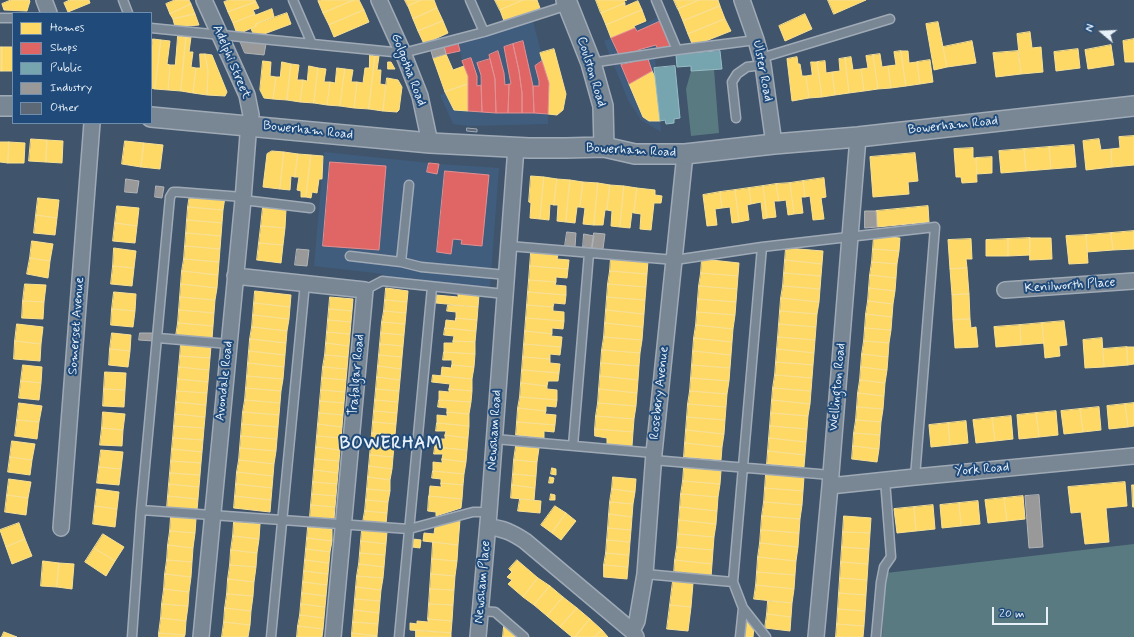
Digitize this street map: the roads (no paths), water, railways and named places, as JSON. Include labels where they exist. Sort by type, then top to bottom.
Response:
[{"type":"street","points":[[44,0],[49,12]]},
{"type":"street","name":"Adelphi Street","points":[[204,0],[247,95],[251,115],[250,125]]},
{"type":"street","name":"Golgotha Road","points":[[379,0],[403,53],[420,96],[430,143]]},
{"type":"street","name":"Ulster Road","points":[[742,0],[762,62],[774,144]]},
{"type":"street","name":"Coulston Road","points":[[567,3],[591,63],[603,106],[604,147]]},
{"type":"street","points":[[0,106],[12,106]]},
{"type":"street","name":"Bowerham Road","points":[[152,117],[250,125],[430,143],[559,148],[604,147],[635,154],[685,154],[774,144],[858,137],[1134,106]]},
{"type":"street","name":"Somerset Avenue","points":[[61,528],[92,124]]},
{"type":"street","name":"Avondale Road","points":[[201,637],[250,125]]},
{"type":"street","name":"Wellington Road","points":[[816,637],[831,481],[858,137]]},
{"type":"street","name":"Newsham Road","points":[[489,520],[516,147]]},
{"type":"street","name":"Rosebery Avenue","points":[[634,634],[645,574],[654,456],[685,154]]},
{"type":"street","points":[[235,276],[305,282],[365,290]]},
{"type":"street","name":"Kenilworth Place","points":[[1005,290],[1134,281]]},
{"type":"street","name":"Trafalgar Road","points":[[333,637],[365,290]]},
{"type":"street","name":"York Road","points":[[831,481],[885,480],[1134,456]]},
{"type":"street","points":[[489,520],[499,528],[512,532],[526,541],[634,634]]},
{"type":"street","name":"Newsham Place","points":[[478,637],[489,520]]},
{"type":"lane","points":[[123,0],[128,12]]},
{"type":"lane","points":[[293,0],[312,44]]},
{"type":"lane","points":[[470,0],[484,32]]},
{"type":"lane","points":[[656,0],[677,50]]},
{"type":"lane","points":[[152,28],[403,53],[484,32],[567,3]]},
{"type":"lane","points":[[0,18],[12,18]]},
{"type":"lane","points":[[736,118],[732,82],[737,74],[747,67],[890,19]]},
{"type":"lane","points":[[591,63],[756,40]]},
{"type":"lane","points":[[401,262],[409,185]]},
{"type":"lane","points":[[132,637],[141,510],[170,197],[173,192],[178,192],[310,208]]},
{"type":"lane","points":[[509,246],[675,260],[762,247],[935,227],[915,477]]},
{"type":"lane","points":[[762,247],[733,582],[743,608],[766,637]]},
{"type":"lane","points":[[573,446],[589,253]]},
{"type":"lane","points":[[350,256],[401,262],[421,267],[507,275]]},
{"type":"lane","points":[[365,290],[382,281],[505,294]]},
{"type":"lane","points":[[271,637],[305,282]]},
{"type":"lane","points":[[399,637],[432,287]]},
{"type":"lane","points":[[158,338],[229,344]]},
{"type":"lane","points":[[495,439],[573,446],[654,456],[831,481]]},
{"type":"lane","points":[[876,637],[881,582],[884,567],[891,557],[885,480]]},
{"type":"lane","points":[[141,510],[409,529],[473,512],[489,520]]},
{"type":"lane","points":[[645,574],[733,582]]},
{"type":"lane","points":[[740,637],[743,608]]},
{"type":"lane","points":[[480,611],[495,612],[524,637]]},
{"type":"district","name":"BOWERHAM","points":[[391,444]]}]
